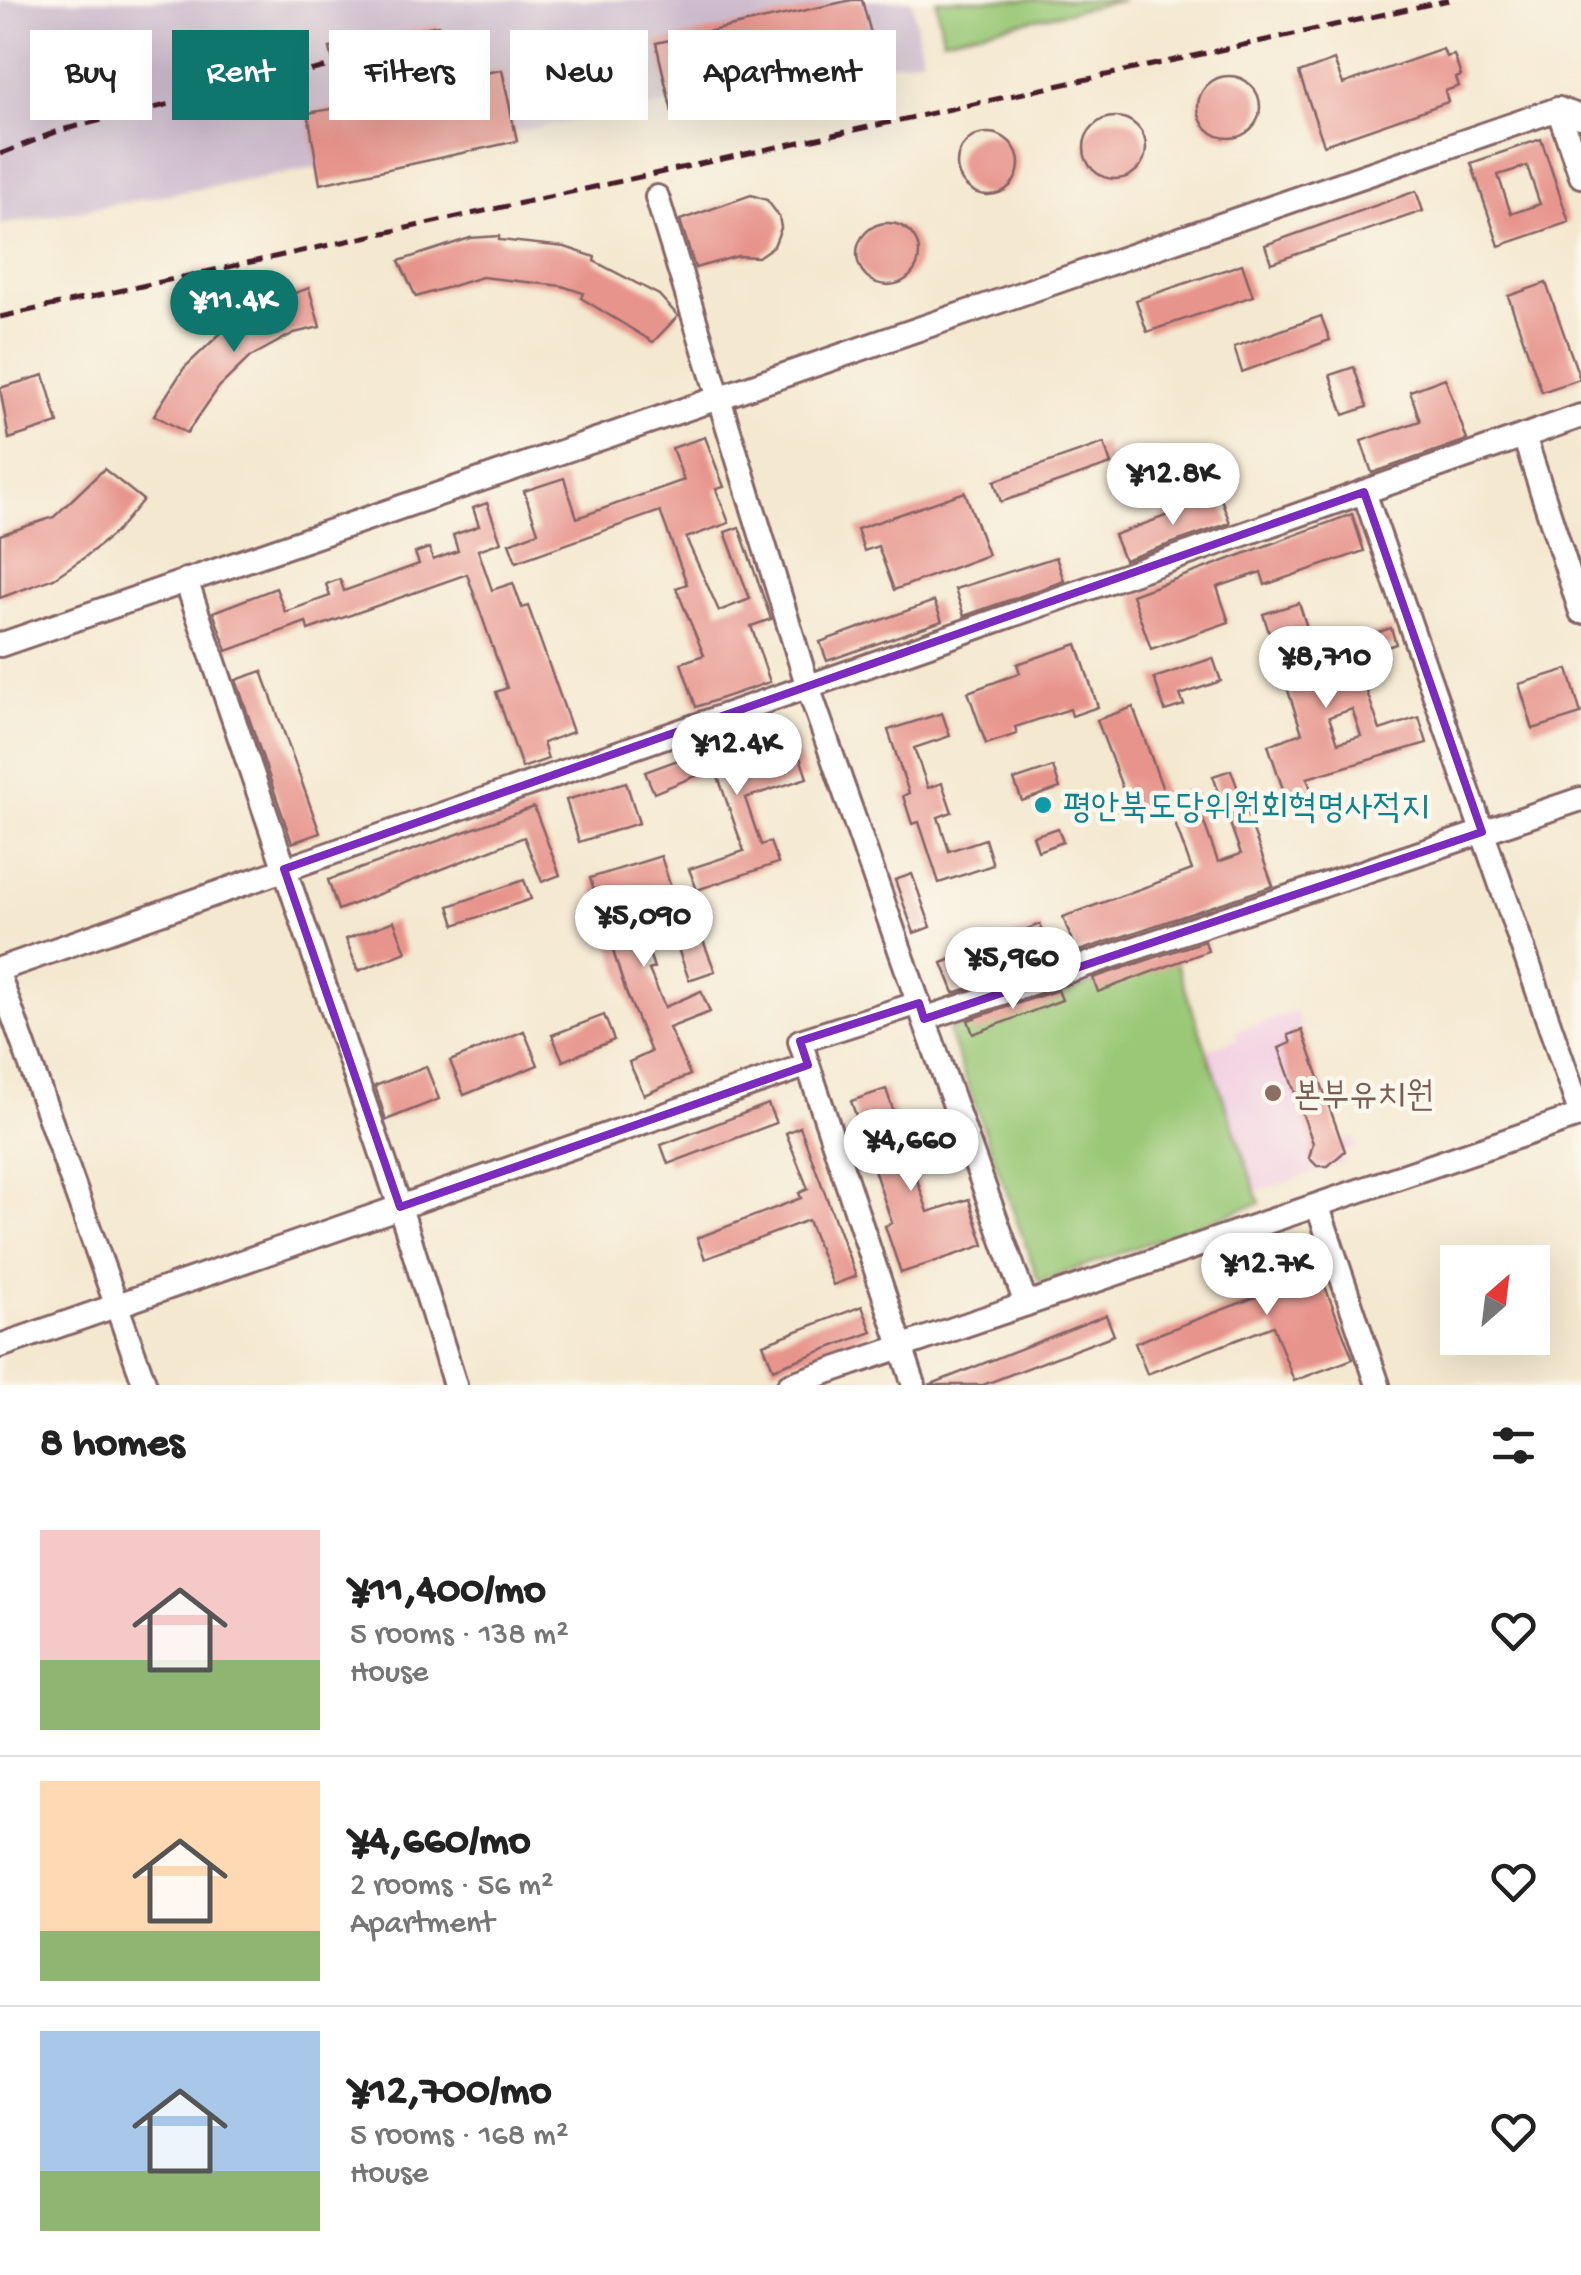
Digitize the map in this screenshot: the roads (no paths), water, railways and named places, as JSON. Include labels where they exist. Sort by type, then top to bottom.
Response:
[{"type":"street","points":[[0,645],[718,394],[1558,109],[1581,117]]},
{"type":"street","points":[[1558,109],[1581,176]]},
{"type":"street","points":[[658,197],[807,684],[1026,1304]]},
{"type":"street","points":[[0,968],[1581,416]]},
{"type":"street","points":[[1524,436],[1581,612]]},
{"type":"street","points":[[789,1385],[1581,1115],[1364,492]]},
{"type":"street","points":[[186,580],[400,1207],[455,1385]]},
{"type":"street","points":[[914,1385],[800,1041],[922,1011],[1581,799]]},
{"type":"street","points":[[0,980],[145,1385]]},
{"type":"street","points":[[0,1346],[808,1065]]},
{"type":"street","points":[[1318,1206],[1378,1385]]},
{"type":"railway","points":[[0,317],[1449,0]]},
{"type":"railway","points":[[0,154],[61,130],[329,66]]},
{"type":"place","name":"평안북도당위원회혁명사적지","points":[[1043,805]]},
{"type":"place","name":"본부유치원","points":[[1273,1093]]}]
